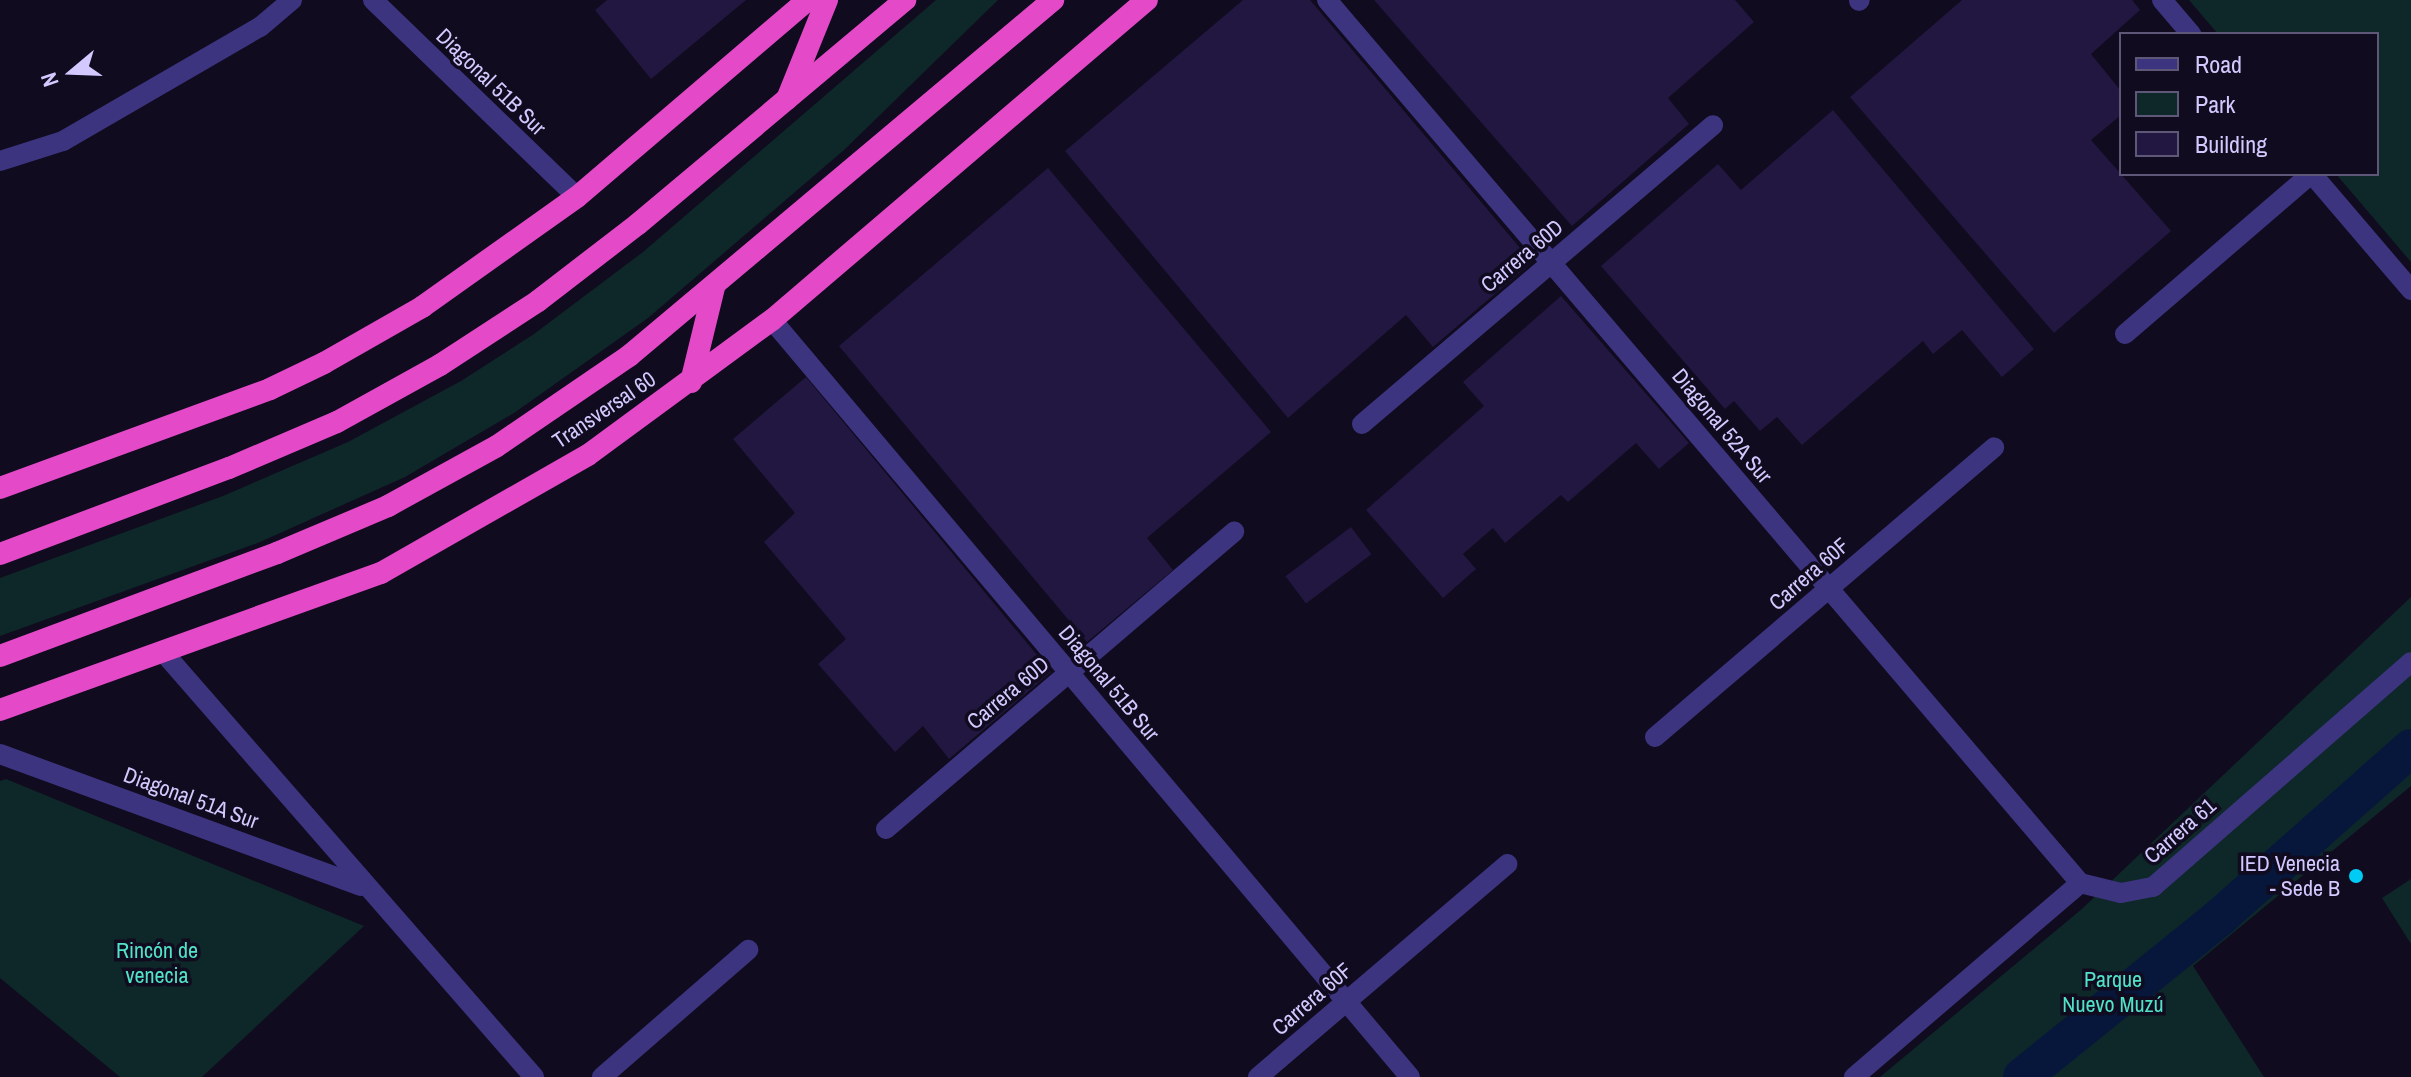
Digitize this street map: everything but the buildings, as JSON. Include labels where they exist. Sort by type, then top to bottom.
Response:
[{"type":"highway","points":[[0,488],[270,389],[324,363],[422,307],[577,197],[808,0]]},
{"type":"highway","points":[[785,103],[827,0]]},
{"type":"highway","points":[[0,554],[229,468],[324,428],[440,365],[538,301],[785,103],[905,0]]},
{"type":"highway","name":"Transversal 60","points":[[0,656],[277,553],[388,506],[497,446],[629,356],[714,288],[1053,0]]},
{"type":"highway","name":"Transversal 60","points":[[0,710],[343,590],[414,557],[588,455],[772,320],[1147,0]]},
{"type":"highway","points":[[691,382],[714,288]]},
{"type":"street","points":[[0,161],[63,141],[260,27],[292,0]]},
{"type":"street","name":"Diagonal 51B Sur","points":[[373,0],[577,197]]},
{"type":"street","name":"Diagonal 52A Sur","points":[[1327,0],[2080,883]]},
{"type":"street","points":[[2162,0],[2189,32]]},
{"type":"street","name":"Carrera 60D","points":[[1362,424],[1713,125]]},
{"type":"street","points":[[2125,334],[2309,176]]},
{"type":"street","points":[[2313,176],[2411,290]]},
{"type":"street","name":"Diagonal 51B Sur","points":[[772,320],[1410,1077]]},
{"type":"street","name":"Carrera 60F","points":[[1655,737],[1994,447]]},
{"type":"street","name":"Carrera 60D","points":[[886,829],[1234,532]]},
{"type":"street","name":"Diagonal 51A Sur","points":[[164,653],[365,887],[534,1077]]},
{"type":"street","name":"Carrera 61","points":[[2080,883],[2121,893],[2153,887],[2411,662]]},
{"type":"street","name":"Diagonal 51A Sur","points":[[0,754],[365,887]]},
{"type":"street","name":"Carrera 60F","points":[[1258,1077],[1507,864]]},
{"type":"street","points":[[1854,1077],[2080,883]]},
{"type":"street","points":[[602,1077],[748,950]]},
{"type":"green space","points":[[936,0],[998,0],[844,150],[648,318],[514,413],[405,477],[260,542],[0,636],[0,578],[223,496],[348,442],[461,381],[534,334],[643,252]]},
{"type":"green space","points":[[2189,0],[2411,0],[2411,262],[2338,176],[2379,176],[2379,32],[2216,32]]},
{"type":"green space","name":"Parque Nuevo Muzú","points":[[2411,597],[2411,786],[2193,966],[2264,1077],[1880,1077],[2083,908]]},
{"type":"green space","name":"Rincón de venecia","points":[[6,779],[364,926],[202,1077],[120,1077],[0,978],[0,781]]},
{"type":"green space","points":[[2411,879],[2411,944],[2382,898]]},
{"type":"waterway","points":[[2022,1077],[2220,917],[2411,748]]},
{"type":"place","name":"IED Venecia - Sede B","points":[[2356,876]]}]
